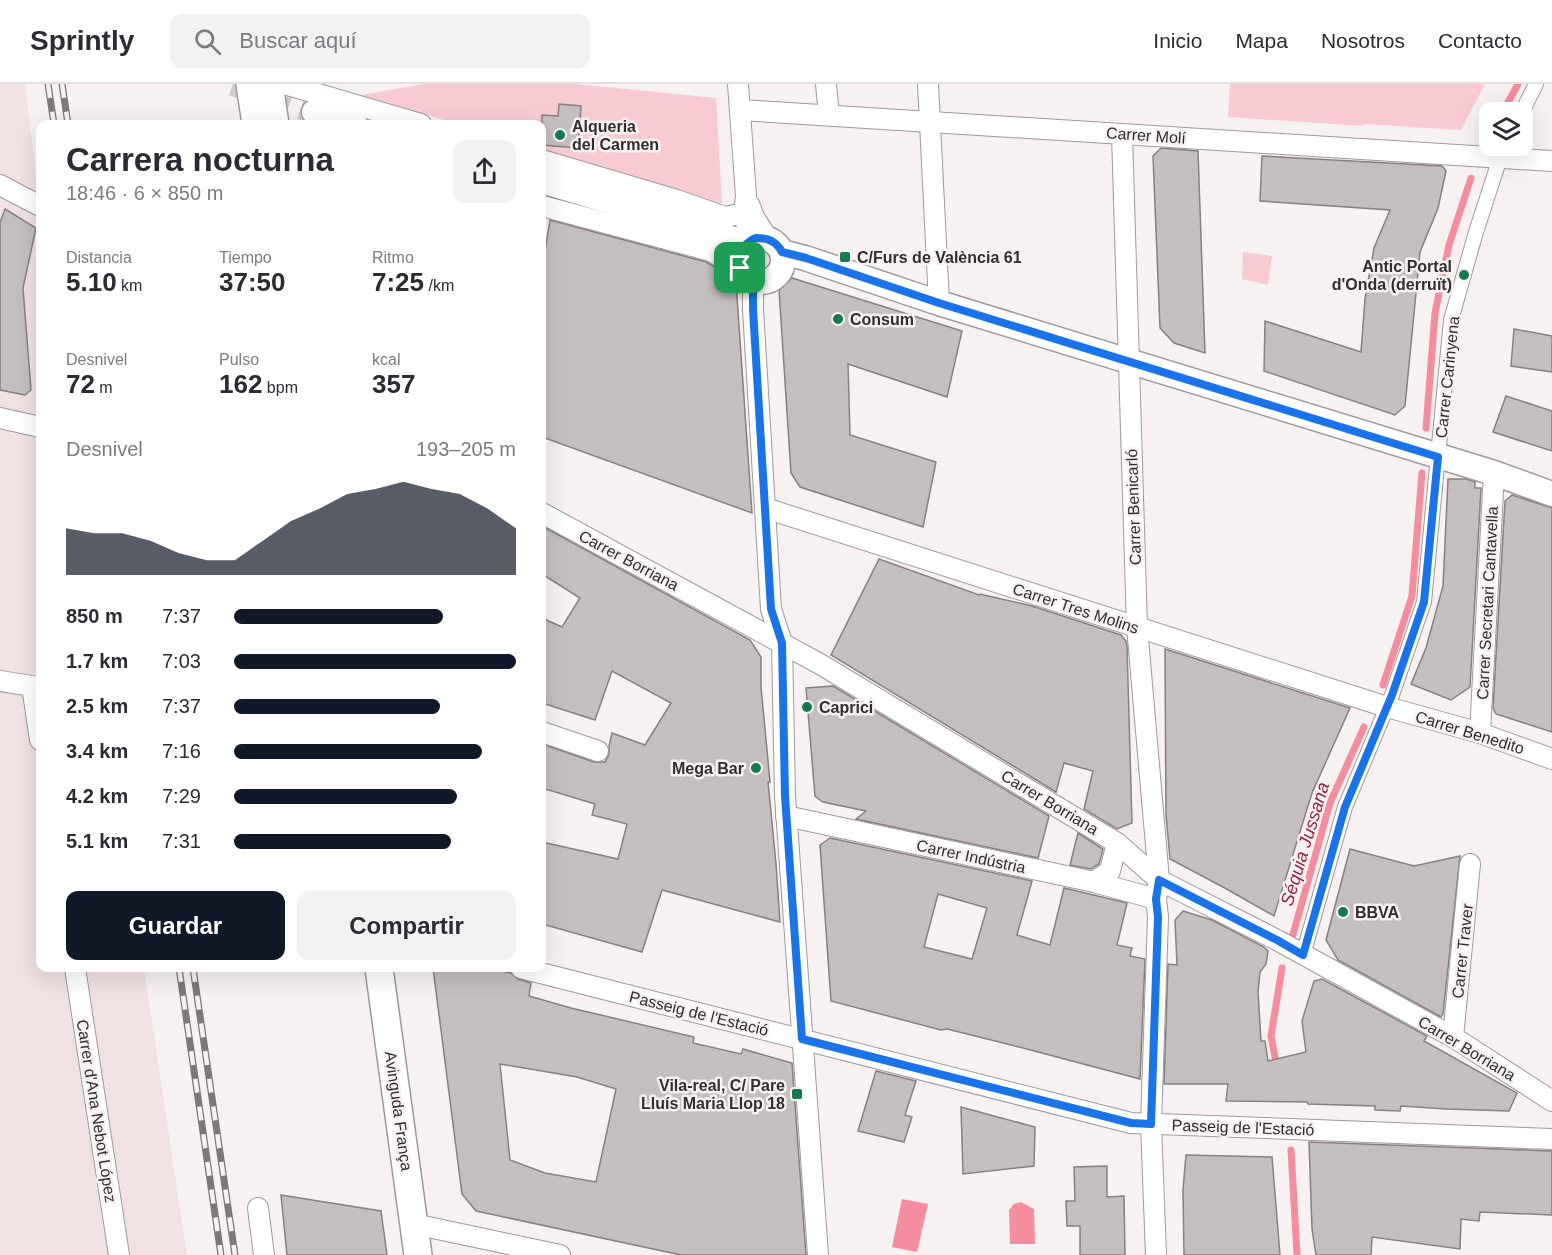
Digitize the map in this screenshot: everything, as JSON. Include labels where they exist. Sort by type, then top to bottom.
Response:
[{"type":"main road","points":[[250,84],[272,120]]},
{"type":"main road","points":[[269,84],[274,120]]},
{"type":"main road","name":"Avinguda França","points":[[381,972],[418,1255]]},
{"type":"street","points":[[284,84],[407,120]]},
{"type":"street","points":[[738,84],[745,205],[754,217],[753,309],[771,609],[782,643],[786,816],[818,1255]]},
{"type":"street","points":[[826,84],[829,115]]},
{"type":"street","points":[[928,84],[939,303]]},
{"type":"street","points":[[1527,102],[1536,84]]},
{"type":"street","name":"Carrer Molí","points":[[740,110],[1122,134],[1479,151]]},
{"type":"street","points":[[314,112],[341,120]]},
{"type":"street","name":"Carrer Benicarló","points":[[1122,134],[1137,627],[1158,917],[1151,1124],[1155,1255]]},
{"type":"street","name":"Carrer Carinyena","points":[[1303,955],[1345,807],[1387,707],[1424,602],[1451,320],[1476,232],[1502,156]]},
{"type":"street","name":"Carrer Molí","points":[[1525,156],[1552,161]]},
{"type":"street","points":[[546,161],[677,200],[725,217],[745,205]]},
{"type":"street","points":[[546,182],[704,230],[754,254]]},
{"type":"street","points":[[0,185],[36,204]]},
{"type":"street","points":[[677,200],[704,230]]},
{"type":"street","points":[[546,207],[711,251],[806,258],[939,303],[1494,473],[1552,494]]},
{"type":"street","points":[[0,418],[36,426]]},
{"type":"street","name":"Carrer Secretari Cantavella","points":[[1480,733],[1494,473]]},
{"type":"street","name":"Carrer Tres Molins","points":[[765,508],[1387,707]]},
{"type":"street","name":"Carrer Borriana","points":[[546,515],[782,643],[1117,843],[1157,889],[1277,940],[1453,1037],[1552,1101]]},
{"type":"street","points":[[0,681],[36,697]]},
{"type":"street","name":"Carrer Benedito","points":[[1387,707],[1480,733],[1552,759]]},
{"type":"street","points":[[546,733],[598,751]]},
{"type":"street","name":"Carrer Indústria","points":[[786,816],[1094,882],[1157,889]]},
{"type":"street","points":[[1094,882],[1110,872],[1117,843]]},
{"type":"street","name":"Carrer Traver","points":[[1453,1037],[1470,864]]},
{"type":"street","name":"Carrer d'Ana Nebot López","points":[[76,972],[119,1255]]},
{"type":"street","name":"Passeig de l'Estació","points":[[537,972],[1131,1123],[1552,1139]]},
{"type":"street","points":[[258,1208],[264,1255]]},
{"type":"street","points":[[414,1224],[560,1255]]},
{"type":"shaded area","points":[[0,84],[25,84],[36,173],[36,972],[145,972],[187,1255],[0,1255]]},
{"type":"shaded area","points":[[424,84],[576,84],[716,98],[722,202],[719,205],[546,151],[546,120],[444,120],[361,95]]},
{"type":"shaded area","points":[[1230,84],[1485,84],[1461,130],[1228,117]]},
{"type":"shaded area","points":[[1243,252],[1272,256],[1268,285],[1242,279]]},
{"type":"shaded area","points":[[902,1199],[928,1204],[917,1252],[892,1247]]},
{"type":"shaded area","points":[[1021,1202],[1034,1209],[1035,1244],[1010,1244],[1009,1210],[1014,1204]]},
{"type":"building","name":"Alqueria del Carmen","points":[[559,104],[581,106],[578,148],[546,145],[546,120],[542,120],[542,115],[558,116]]},
{"type":"building","points":[[1161,148],[1198,151],[1205,353],[1174,343],[1160,328],[1153,156]]},
{"type":"building","points":[[1262,156],[1442,166],[1446,171],[1438,208],[1420,252],[1405,406],[1395,415],[1264,371],[1265,321],[1361,352],[1365,299],[1374,248],[1390,210],[1260,201]]},
{"type":"building","points":[[5,209],[36,228],[23,288],[31,390],[25,395],[0,390],[0,223]]},
{"type":"building","points":[[550,220],[706,262],[734,278],[752,513],[546,438],[546,244]]},
{"type":"building","points":[[792,278],[962,331],[947,397],[848,364],[850,435],[936,462],[923,527],[800,487],[791,473],[779,290]]},
{"type":"building","points":[[1514,329],[1552,336],[1552,372],[1511,366]]},
{"type":"building","points":[[1506,396],[1552,411],[1552,451],[1493,432]]},
{"type":"building","points":[[1448,479],[1466,479],[1475,482],[1475,488],[1481,488],[1470,687],[1451,700],[1411,684],[1426,648],[1443,586]]},
{"type":"building","points":[[1512,495],[1552,508],[1552,732],[1496,714],[1493,708],[1505,501]]},
{"type":"building","points":[[546,528],[750,640],[761,657],[761,687],[780,922],[662,890],[642,952],[546,925],[546,843],[618,859],[627,824],[592,815],[595,804],[546,789],[546,745],[594,762],[605,762],[609,754],[612,733],[645,745],[671,703],[612,671],[595,720],[546,704],[546,620],[562,627],[580,598],[546,577]]},
{"type":"building","points":[[879,559],[979,595],[1032,606],[1121,635],[1127,646],[1132,823],[1117,829],[1084,809],[1093,771],[1064,763],[1056,792],[831,655]]},
{"type":"building","points":[[1165,649],[1350,708],[1312,793],[1274,916],[1170,859],[1166,815]]},
{"type":"building","points":[[833,686],[1049,816],[1038,858],[856,819],[866,811],[823,802],[815,796],[806,688]]},
{"type":"building","points":[[1078,833],[1103,849],[1099,864],[1091,869],[1070,865]]},
{"type":"building","points":[[830,838],[1032,881],[1017,935],[1050,945],[1064,888],[1127,903],[1117,945],[1132,948],[1130,956],[1145,959],[1140,1079],[831,1001],[820,845]],"holes":[[[938,894],[987,908],[972,959],[924,947]]]},
{"type":"building","points":[[1350,849],[1414,866],[1460,856],[1441,1017],[1338,960],[1326,940]]},
{"type":"building","points":[[1183,911],[1212,920],[1268,951],[1266,964],[1260,972],[1258,992],[1261,1041],[1265,1041],[1268,1061],[1306,1052],[1302,1021],[1314,981],[1322,979],[1427,1036],[1424,1041],[1517,1093],[1509,1111],[1401,1106],[1400,1111],[1375,1110],[1375,1106],[1308,1104],[1307,1102],[1226,1101],[1228,1084],[1164,1084],[1168,964],[1177,965],[1175,920]]},
{"type":"building","points":[[434,972],[511,973],[518,979],[531,983],[529,996],[694,1037],[693,1043],[741,1054],[743,1049],[792,1063],[806,1255],[681,1255],[476,1211],[462,1194]],"holes":[[[500,1064],[577,1077],[616,1089],[596,1182],[545,1173],[510,1160]]]},
{"type":"building","points":[[876,1071],[916,1081],[905,1115],[912,1117],[904,1142],[858,1131]]},
{"type":"building","points":[[961,1107],[1035,1127],[1034,1166],[963,1174]]},
{"type":"building","points":[[1309,1142],[1552,1151],[1552,1215],[1480,1212],[1479,1221],[1461,1219],[1460,1249],[1372,1237],[1371,1255],[1316,1255],[1312,1229]]},
{"type":"building","points":[[1186,1155],[1272,1157],[1280,1255],[1184,1255],[1183,1190]]},
{"type":"building","points":[[1107,1166],[1107,1197],[1124,1196],[1125,1255],[1080,1255],[1080,1226],[1067,1226],[1066,1201],[1075,1201],[1074,1167]]},
{"type":"building","points":[[281,1195],[381,1211],[387,1255],[287,1255]]},
{"type":"waterway","name":"Séquia Jussana","points":[[1508,102],[1518,84]]},
{"type":"waterway","name":"Séquia Jussana","points":[[1426,428],[1435,313],[1449,245],[1471,178]]},
{"type":"waterway","name":"Séquia Jussana","points":[[1383,685],[1412,596],[1422,473]]},
{"type":"waterway","name":"Séquia Jussana","points":[[1292,938],[1330,803],[1364,727]]},
{"type":"waterway","name":"Séquia Jussana","points":[[1277,1068],[1271,1036],[1282,968]]},
{"type":"waterway","name":"Séquia Jussana","points":[[1291,1150],[1297,1255]]},
{"type":"tunnel","points":[[233,84],[314,112]]},
{"type":"railway","points":[[48,84],[53,120]]},
{"type":"railway","points":[[62,84],[67,120]]},
{"type":"railway","points":[[180,972],[221,1255]]},
{"type":"railway","points":[[194,972],[235,1255]]},
{"type":"place","name":"Alqueria del Carmen","points":[[560,135]]},
{"type":"place","name":"C/Furs de València 61","points":[[845,257]]},
{"type":"place","name":"Antic Portal d'Onda (derruït)","points":[[1464,275]]},
{"type":"place","name":"Consum","points":[[838,319]]},
{"type":"place","name":"Caprici","points":[[807,707]]},
{"type":"place","name":"Mega Bar","points":[[756,768]]},
{"type":"place","name":"BBVA","points":[[1343,912]]},
{"type":"place","name":"Vila-real, C/ Pare Lluís Maria Llop 18","points":[[797,1094]]},
{"type":"route","points":[[756,238],[768,239],[774,242],[782,252],[939,303],[1438,457],[1424,602],[1392,695],[1345,807],[1303,955],[1159,880],[1156,899],[1158,917],[1151,1124],[1131,1123],[802,1039],[785,796],[782,643],[771,609],[753,281],[747,278],[740,268],[742,248],[756,238]]}]
